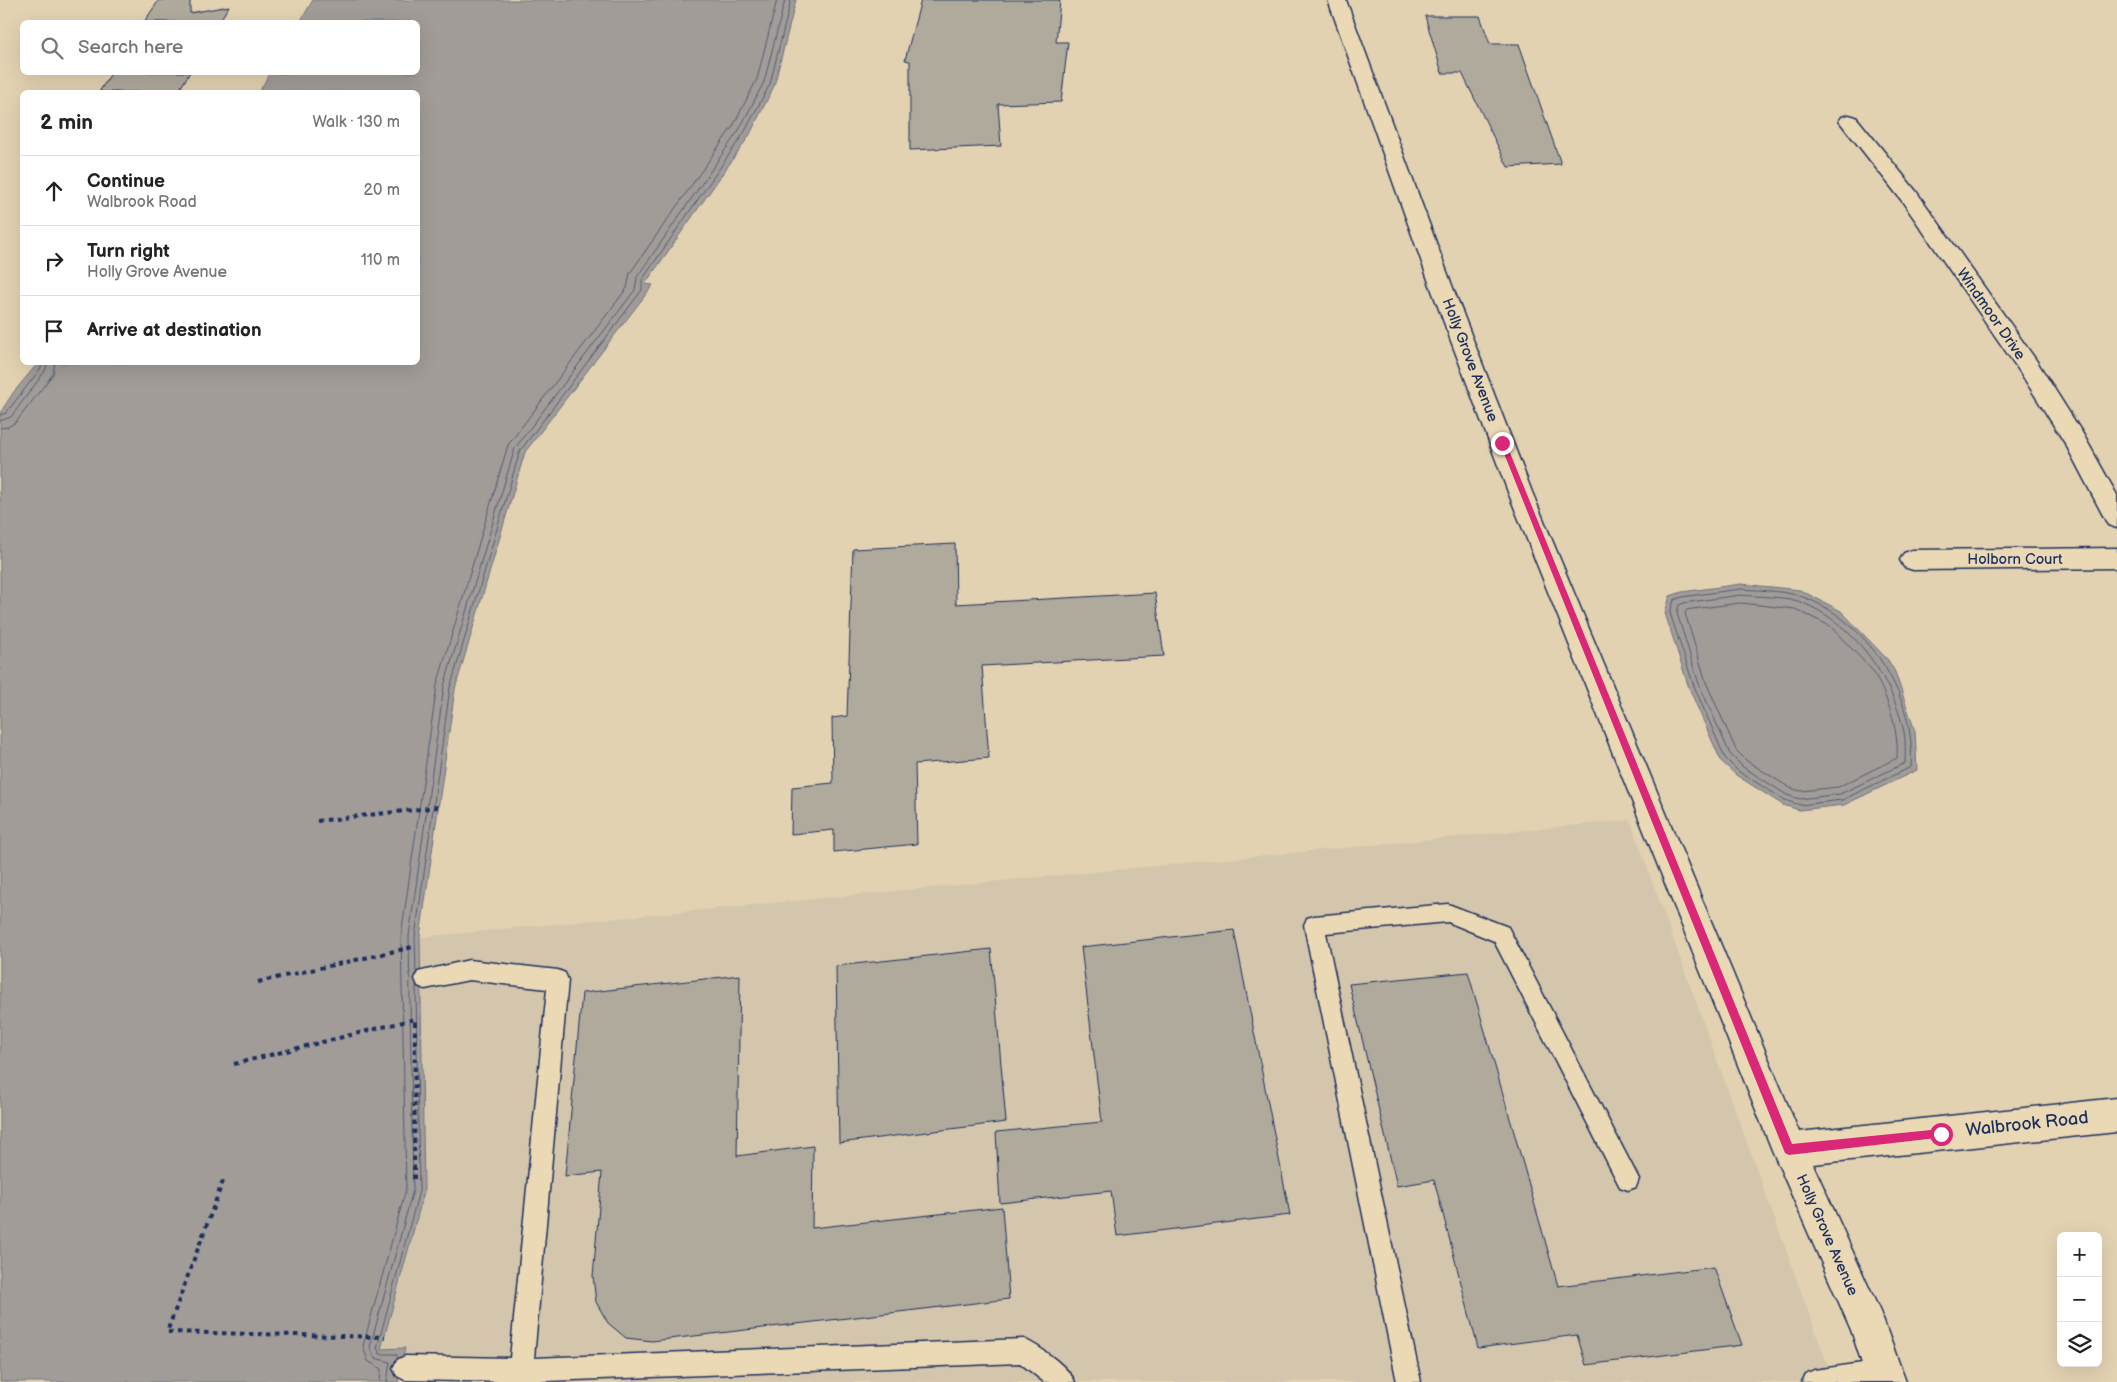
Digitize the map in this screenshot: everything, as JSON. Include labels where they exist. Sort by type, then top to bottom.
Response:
[{"type":"street","name":"Holly Grove Avenue","points":[[1337,0],[1442,288],[1520,492],[1789,1150],[1868,1327],[1885,1377]]},
{"type":"street","name":"Windmoor Drive","points":[[1849,121],[1909,196],[2028,366],[2075,440],[2117,518]]},
{"type":"street","name":"Holborn Court","points":[[1913,560],[2117,558]]},
{"type":"street","name":"Walbrook Road","points":[[1789,1150],[2117,1115]]},
{"type":"lane","points":[[1409,1382],[1314,925],[1448,913],[1501,934],[1628,1179]]},
{"type":"lane","points":[[425,979],[469,970],[558,980],[521,1370]]},
{"type":"lane","points":[[405,1368],[521,1370],[1024,1350],[1063,1382]]},
{"type":"lane","points":[[1814,1382],[1885,1377]]},
{"type":"path","points":[[317,821],[438,807]]},
{"type":"path","points":[[258,982],[421,945]]},
{"type":"path","points":[[234,1064],[415,1019],[414,1180]]},
{"type":"path","points":[[223,1181],[167,1332],[385,1336]]},
{"type":"shaded area","points":[[1630,820],[1834,1382],[398,1382],[405,1348],[381,1350],[424,1192],[420,937]]},
{"type":"water","points":[[313,0],[796,0],[774,86],[749,136],[645,284],[653,285],[525,452],[455,689],[420,937],[424,1192],[381,1349],[405,1348],[398,1382],[0,1382],[0,413],[13,393],[36,365],[420,365],[420,90],[260,90],[269,75],[420,75],[420,20],[301,20]]},
{"type":"water","points":[[1741,584],[1800,590],[1841,611],[1888,660],[1895,672],[1915,731],[1917,770],[1844,805],[1799,810],[1783,805],[1736,775],[1721,761],[1689,688],[1665,613],[1670,596],[1682,592]]},
{"type":"building","points":[[159,0],[190,0],[190,13],[229,6],[220,20],[145,20]]},
{"type":"building","points":[[921,0],[1060,0],[1056,42],[1068,42],[1061,102],[998,104],[1001,146],[910,150],[910,61],[905,60]]},
{"type":"building","points":[[1425,16],[1480,16],[1490,44],[1519,44],[1561,164],[1508,167],[1462,73],[1442,73]]},
{"type":"building","points":[[110,75],[188,75],[179,90],[100,90]]},
{"type":"building","points":[[955,544],[956,604],[1155,593],[1164,656],[982,666],[989,758],[915,764],[917,844],[834,852],[834,830],[791,834],[792,787],[833,783],[832,718],[847,716],[853,549]]},
{"type":"building","points":[[1234,930],[1290,1215],[1117,1236],[1111,1191],[1000,1203],[996,1132],[1102,1122],[1081,947]]},
{"type":"building","points":[[991,949],[1006,1122],[839,1143],[836,966]]},
{"type":"building","points":[[1468,972],[1558,1286],[1714,1267],[1742,1345],[1586,1365],[1577,1335],[1478,1348],[1434,1180],[1397,1186],[1349,984]]},
{"type":"building","points":[[740,975],[737,1156],[813,1146],[812,1228],[1002,1207],[1009,1299],[652,1341],[626,1338],[608,1323],[596,1302],[593,1276],[602,1172],[565,1176],[582,993]]},
{"type":"route","points":[[1502,443],[1520,492],[1789,1150],[1941,1134]]}]
